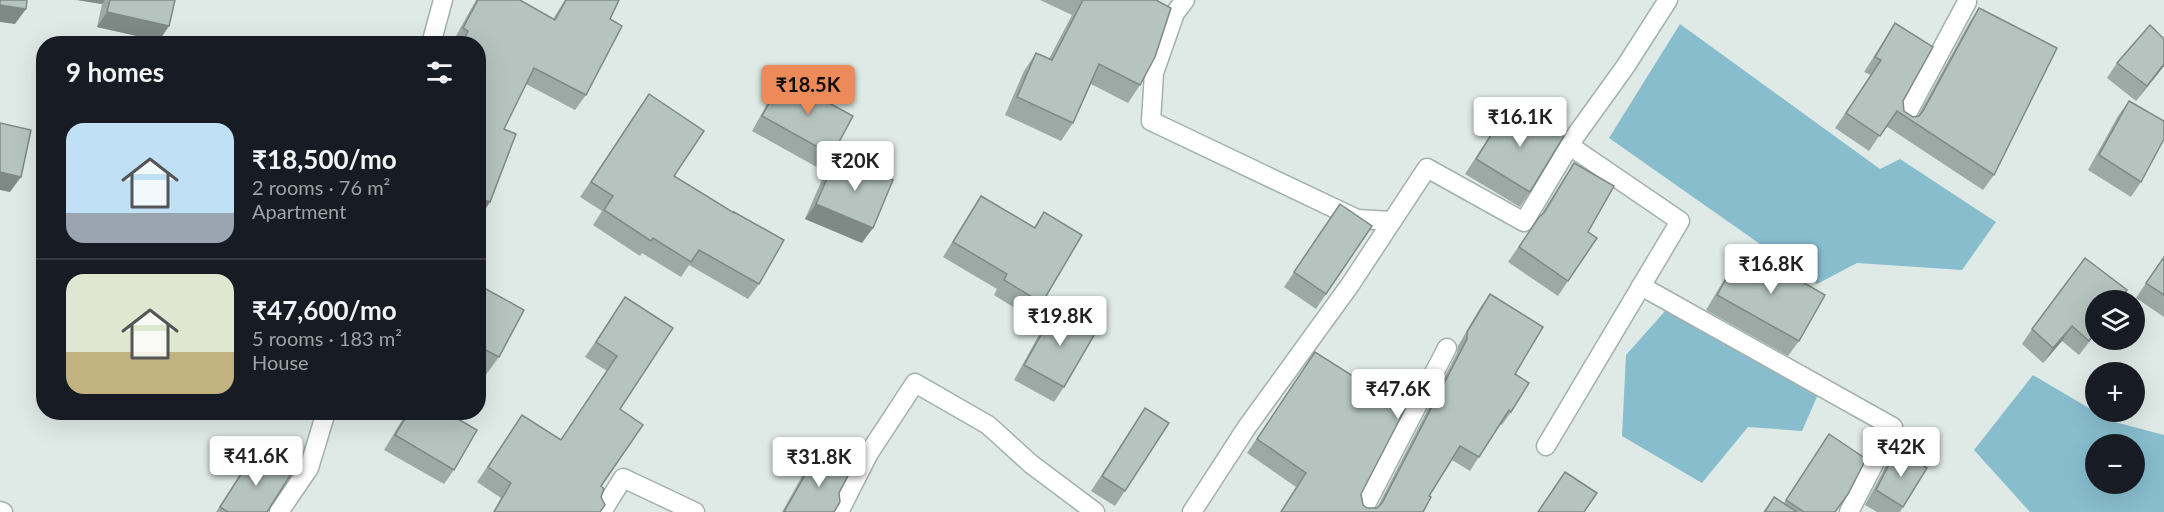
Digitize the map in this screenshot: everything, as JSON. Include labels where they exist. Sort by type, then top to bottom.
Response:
[{"type":"street","points":[[433,36],[443,0]]},
{"type":"street","points":[[1185,0],[1175,13],[1154,73],[1151,121],[1357,219],[1392,221]]},
{"type":"street","points":[[1192,512],[1247,427],[1350,285],[1427,168],[1524,222],[1570,146],[1668,0]]},
{"type":"street","points":[[1903,121],[1966,1]]},
{"type":"street","points":[[1546,446],[1680,221],[1570,146]]},
{"type":"street","points":[[1641,286],[1893,427],[1849,512]]},
{"type":"street","points":[[1362,512],[1447,348]]},
{"type":"street","points":[[839,512],[869,453],[915,382],[988,425],[1031,464],[1095,512]]},
{"type":"street","points":[[286,509],[309,468],[324,420]]},
{"type":"street","points":[[602,512],[623,478],[695,512]]},
{"type":"water","points":[[1680,24],[1880,169],[1900,159],[1996,222],[1962,270],[1857,263],[1817,284],[1609,138]]},
{"type":"water","points":[[1666,310],[1823,383],[1802,431],[1748,427],[1702,483],[1622,436],[1626,355]]},
{"type":"water","points":[[2033,375],[2085,406],[2085,422],[2115,422],[2164,435],[2164,512],[2030,512],[1974,450]]},
{"type":"building","points":[[0,0],[27,0],[26,9],[0,5]]},
{"type":"building","points":[[110,0],[175,0],[169,26],[107,12]]},
{"type":"building","points":[[478,0],[520,0],[555,20],[566,0],[619,0],[610,19],[622,26],[586,95],[534,68],[504,129],[516,134],[490,202],[486,201],[486,36],[466,36],[468,31],[463,28]]},
{"type":"building","points":[[1083,0],[1156,0],[1171,8],[1155,57],[1140,85],[1099,64],[1073,123],[1017,97],[1036,53],[1052,60]]},
{"type":"building","points":[[1979,8],[2057,48],[1994,175],[1897,111],[1880,136],[1846,113],[1881,60],[1875,57],[1895,23],[1933,47],[1903,101],[1904,111],[1913,117],[1919,116]]},
{"type":"building","points":[[2150,25],[2164,39],[2164,64],[2147,86],[2117,63]]},
{"type":"building","points":[[783,78],[853,116],[832,155],[762,116]]},
{"type":"building","points":[[649,94],[704,131],[674,176],[734,213],[784,240],[759,284],[699,250],[691,262],[653,238],[651,241],[604,210],[613,196],[591,182]]},
{"type":"building","points":[[2129,101],[2164,121],[2164,139],[2141,182],[2099,155]]},
{"type":"building","points":[[1511,103],[1564,136],[1530,192],[1476,159]]},
{"type":"building","points":[[0,123],[31,130],[21,177],[0,172]]},
{"type":"building","points":[[837,155],[893,180],[873,228],[816,204]]},
{"type":"building","points":[[1574,163],[1614,186],[1588,232],[1597,238],[1568,281],[1519,247],[1544,213]]},
{"type":"building","points":[[981,196],[1035,228],[1044,212],[1082,235],[1042,303],[1004,280],[1007,274],[953,242]]},
{"type":"building","points":[[1340,204],[1372,226],[1326,294],[1294,272]]},
{"type":"building","points":[[1744,248],[1825,295],[1799,341],[1717,295]]},
{"type":"building","points":[[2164,257],[2164,295],[2146,283]]},
{"type":"building","points":[[2085,258],[2127,290],[2085,290],[2085,337],[2072,326],[2053,348],[2032,329]]},
{"type":"building","points":[[486,289],[524,310],[499,357],[486,350]]},
{"type":"building","points":[[1490,294],[1543,327],[1515,374],[1529,383],[1479,457],[1460,446],[1429,496],[1431,497],[1423,512],[1281,512],[1306,473],[1257,439],[1315,352],[1405,409],[1361,494],[1363,505],[1367,508],[1377,508],[1382,503],[1467,339],[1467,332]]},
{"type":"building","points":[[625,297],[673,328],[620,409],[643,425],[601,486],[604,489],[601,497],[605,505],[600,512],[494,512],[511,483],[488,467],[522,415],[561,440],[617,356],[596,342]]},
{"type":"building","points":[[1057,307],[1097,330],[1064,387],[1024,365]]},
{"type":"building","points":[[1145,408],[1169,423],[1125,491],[1102,476]]},
{"type":"building","points":[[404,420],[460,420],[477,430],[454,470],[395,435]]},
{"type":"building","points":[[1829,434],[1866,459],[1848,494],[1835,512],[1804,512],[1786,500]]},
{"type":"building","points":[[1897,449],[1927,468],[1903,507],[1876,490]]},
{"type":"building","points":[[255,452],[291,474],[267,512],[228,512],[220,507]]},
{"type":"building","points":[[817,454],[850,472],[839,493],[840,502],[834,512],[784,512]]},
{"type":"building","points":[[1565,472],[1597,493],[1584,512],[1538,512]]},
{"type":"building","points":[[1774,497],[1797,512],[1765,512]]}]
